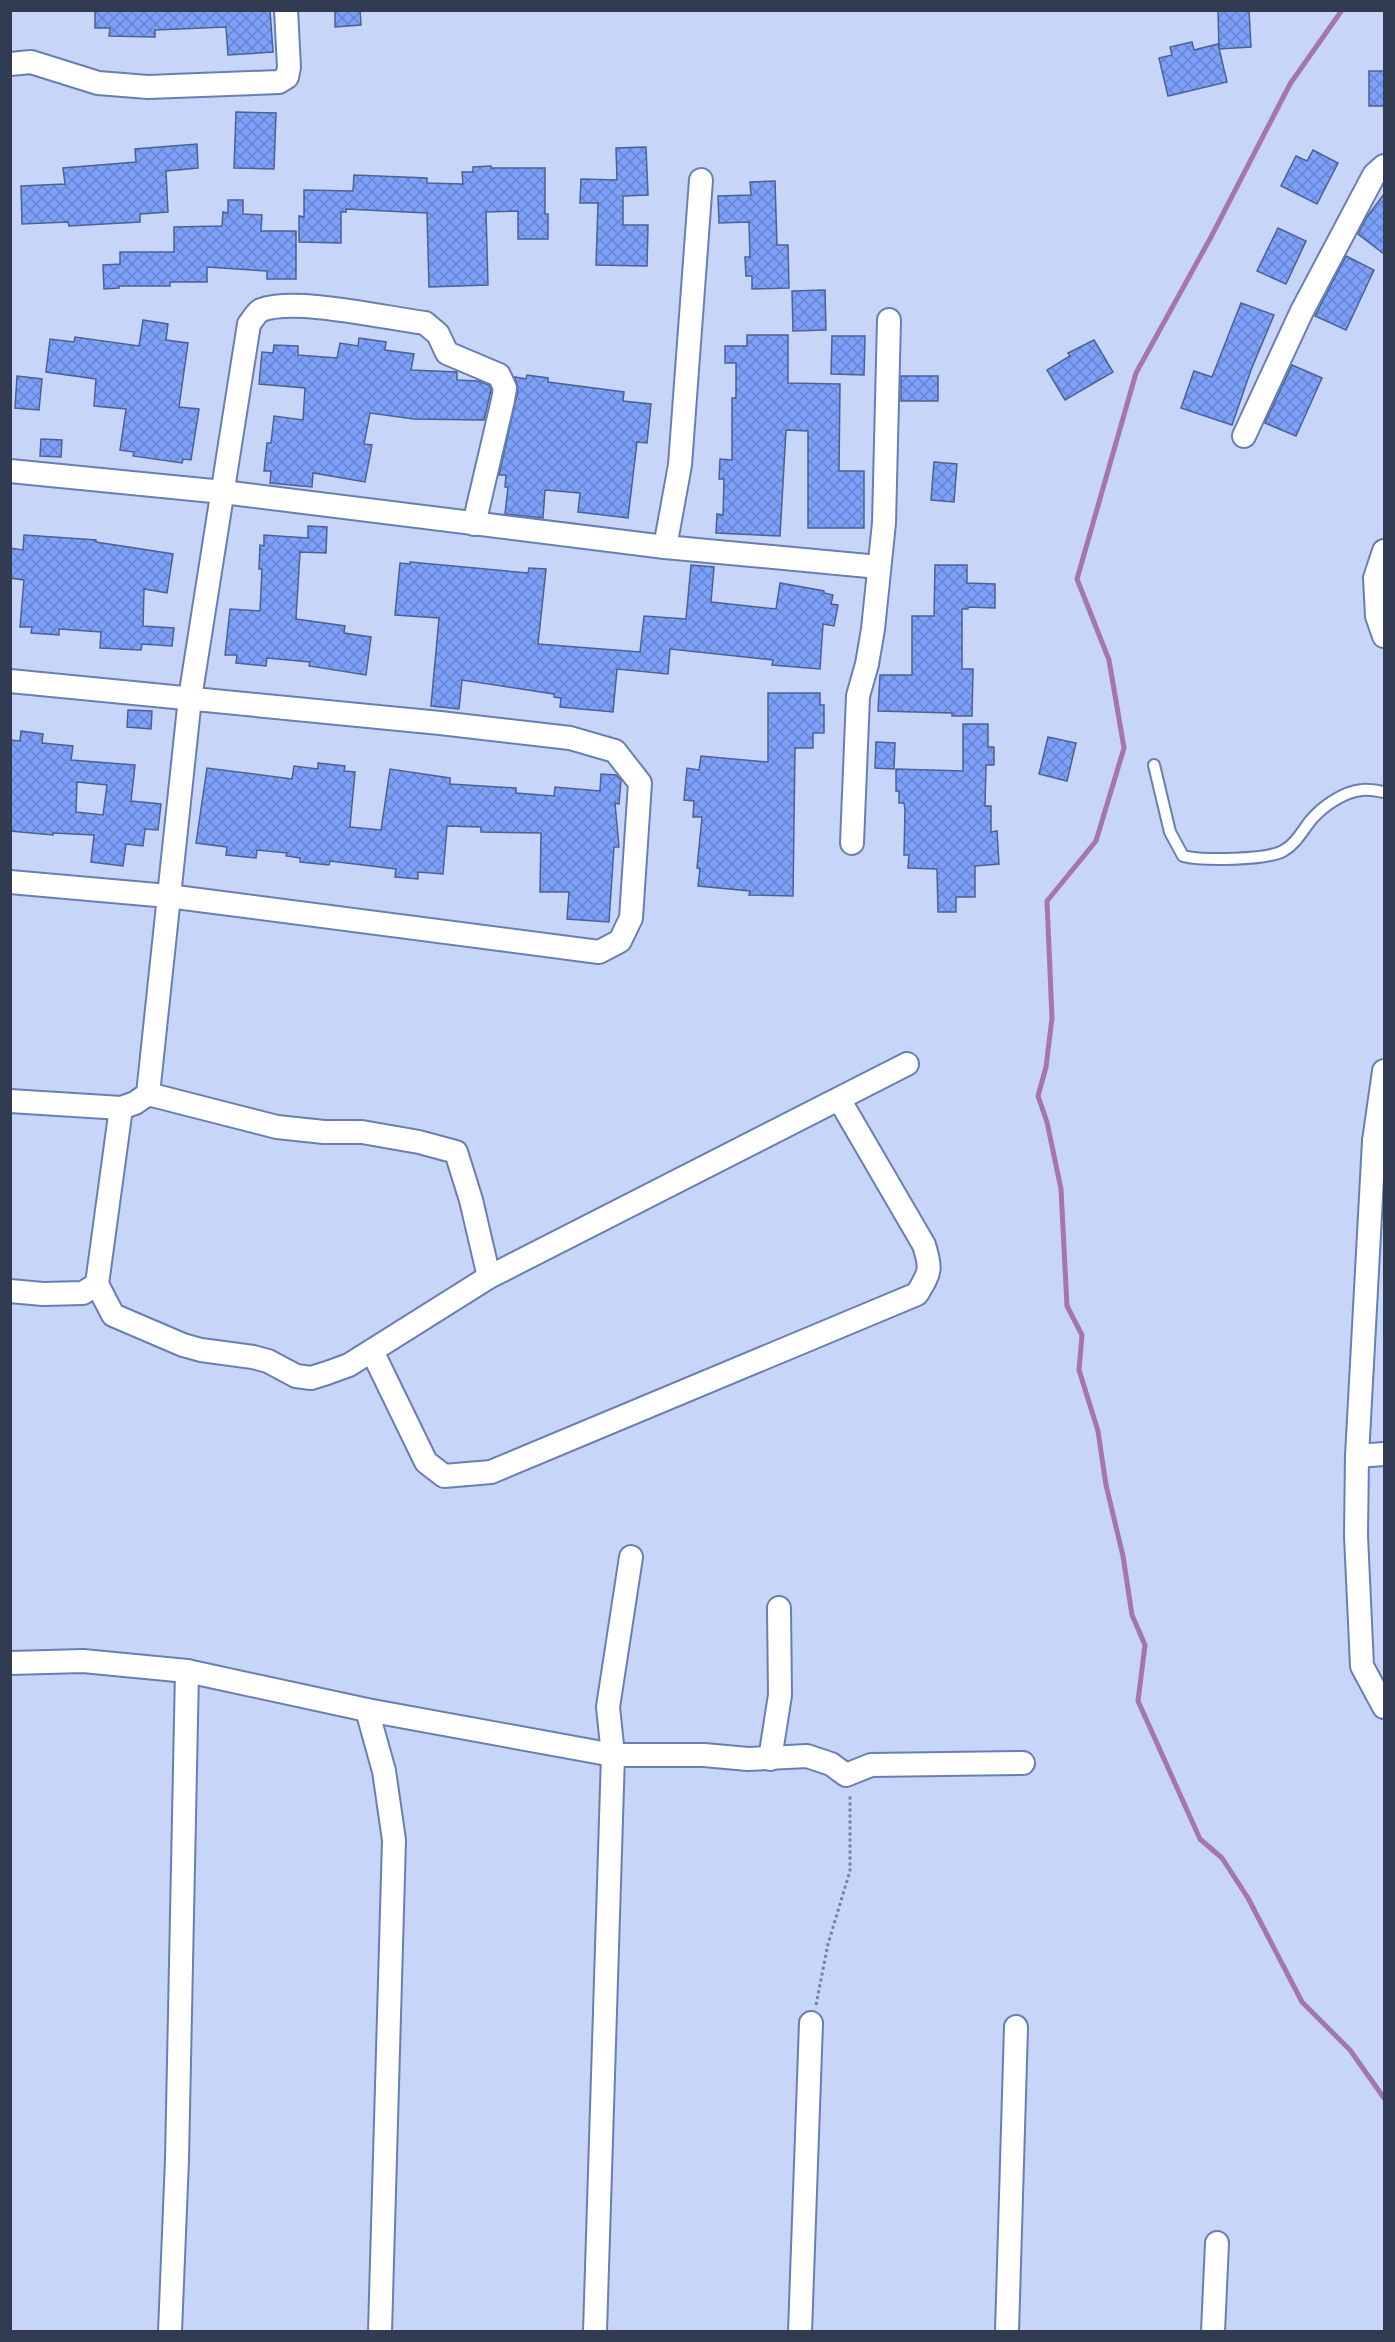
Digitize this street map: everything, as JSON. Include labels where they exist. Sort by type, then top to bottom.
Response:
[{"type":"street","points":[[10,64],[31,62],[98,83],[148,87],[279,82],[287,77],[289,67],[286,10]]},
{"type":"street","points":[[1244,436],[1302,311],[1374,175],[1384,166]]},
{"type":"street","points":[[664,547],[680,465],[701,180]]},
{"type":"street","points":[[148,1094],[190,698],[249,324],[258,311],[275,307],[309,307],[425,323],[438,334],[447,353],[499,375],[505,387],[503,400],[474,524]]},
{"type":"street","points":[[852,843],[858,696],[873,629],[884,523],[889,320]]},
{"type":"street","points":[[10,471],[222,492],[664,547],[879,567]]},
{"type":"street","points":[[1384,551],[1375,578],[1377,616],[1384,636]]},
{"type":"street","points":[[10,681],[570,738],[615,751],[640,783],[631,918],[620,941],[599,952],[168,896],[10,882]]},
{"type":"street","points":[[121,1108],[97,1284],[105,1304],[113,1315],[183,1344],[201,1350],[253,1356],[296,1376],[311,1378],[349,1365],[489,1277],[907,1064]]},
{"type":"street","points":[[1384,1071],[1357,1456],[1356,1536],[1362,1666],[1384,1707]]},
{"type":"street","points":[[10,1101],[121,1108],[135,1103],[148,1094],[277,1127],[324,1132],[362,1132],[419,1142],[456,1152],[471,1200],[489,1277]]},
{"type":"street","points":[[372,1351],[426,1462],[444,1476],[491,1472],[917,1294],[930,1272],[929,1259],[924,1245],[839,1099]]},
{"type":"street","points":[[10,1291],[43,1294],[83,1293],[97,1284]]},
{"type":"street","points":[[1357,1456],[1384,1454]]},
{"type":"street","points":[[595,2331],[613,1755],[608,1707],[631,1557]]},
{"type":"street","points":[[770,1759],[780,1695],[779,1608]]},
{"type":"street","points":[[10,1663],[82,1661],[188,1671],[367,1710],[613,1755],[704,1755],[770,1759],[807,1756],[831,1764],[846,1774],[871,1765],[1023,1764]]},
{"type":"street","points":[[170,2331],[177,2159],[188,1671]]},
{"type":"street","points":[[367,1710],[384,1771],[394,1840],[380,2331]]},
{"type":"street","points":[[800,2331],[811,2023]]},
{"type":"street","points":[[1006,2331],[1016,2027]]},
{"type":"street","points":[[1213,2331],[1217,2243]]},
{"type":"lane","points":[[1154,765],[1170,832],[1183,856],[1199,860],[1234,859],[1282,852],[1294,844],[1312,818],[1339,796],[1362,790],[1384,792]]},
{"type":"path","points":[[811,2023],[828,1944],[850,1870],[851,1798],[846,1774]]},
{"type":"building","points":[[95,10],[270,10],[273,52],[228,55],[226,27],[155,30],[155,37],[109,36],[110,28],[95,28]]},
{"type":"building","points":[[335,10],[360,10],[361,25],[335,27]]},
{"type":"building","points":[[1218,10],[1249,10],[1251,47],[1219,49]]},
{"type":"building","points":[[1192,42],[1194,50],[1218,44],[1227,82],[1168,96],[1159,58],[1172,55],[1170,47]]},
{"type":"building","points":[[1369,71],[1384,71],[1384,106],[1369,106]]},
{"type":"building","points":[[236,112],[276,113],[274,169],[234,168]]},
{"type":"building","points":[[197,144],[198,168],[166,171],[168,212],[140,214],[140,222],[69,226],[68,222],[22,224],[21,186],[65,184],[63,168],[136,162],[135,149]]},
{"type":"building","points":[[646,147],[648,195],[623,196],[623,225],[648,225],[647,266],[596,265],[598,203],[580,203],[581,179],[617,180],[616,148]]},
{"type":"building","points":[[1313,150],[1338,163],[1317,204],[1281,186],[1296,156],[1307,161]]},
{"type":"building","points":[[491,166],[491,168],[545,168],[545,214],[548,214],[548,239],[518,239],[518,211],[486,212],[488,285],[429,287],[427,213],[346,209],[346,212],[341,212],[341,243],[299,242],[299,216],[304,217],[304,190],[353,191],[354,175],[427,178],[427,183],[463,184],[462,172],[473,172],[473,167]]},
{"type":"building","points":[[775,181],[777,245],[788,245],[789,288],[752,289],[752,276],[746,276],[745,257],[750,257],[749,222],[719,223],[718,196],[751,195],[750,182]]},
{"type":"building","points":[[1384,194],[1384,254],[1358,234]]},
{"type":"building","points":[[228,200],[243,200],[243,214],[262,215],[261,231],[296,231],[296,279],[267,279],[267,271],[207,267],[207,282],[170,282],[170,286],[119,286],[119,288],[104,289],[103,265],[120,264],[120,252],[174,252],[174,227],[222,226],[223,212],[228,213]]},
{"type":"building","points":[[1278,228],[1306,241],[1286,284],[1257,271]]},
{"type":"building","points":[[1346,256],[1374,270],[1346,330],[1315,316]]},
{"type":"building","points":[[825,290],[826,330],[793,331],[792,291]]},
{"type":"building","points":[[1241,303],[1274,315],[1251,370],[1232,425],[1181,408],[1194,371],[1212,377]]},
{"type":"building","points":[[143,320],[168,324],[166,340],[188,343],[179,407],[199,409],[191,460],[183,459],[182,463],[133,456],[134,452],[120,450],[126,409],[94,406],[96,379],[46,372],[50,339],[74,342],[75,337],[139,346]]},
{"type":"building","points":[[747,335],[788,335],[788,383],[840,384],[839,471],[864,471],[864,528],[808,528],[808,431],[786,430],[780,536],[716,533],[717,514],[723,515],[724,479],[719,479],[720,459],[732,460],[732,398],[736,398],[736,363],[725,363],[725,346],[747,346]]},
{"type":"building","points":[[832,336],[865,336],[864,375],[831,374]]},
{"type":"building","points":[[359,338],[386,342],[385,350],[414,354],[411,370],[457,372],[457,380],[478,381],[489,385],[491,390],[484,420],[414,419],[370,413],[364,444],[372,445],[365,482],[313,473],[312,487],[270,483],[271,471],[264,471],[267,443],[271,443],[274,416],[303,420],[305,388],[259,384],[262,352],[273,353],[274,345],[298,346],[298,355],[337,358],[340,343],[358,346]]},
{"type":"building","points":[[1094,340],[1113,372],[1065,400],[1047,370],[1070,356],[1068,353]]},
{"type":"building","points":[[1292,365],[1322,378],[1296,436],[1265,423]]},
{"type":"building","points":[[527,375],[548,378],[548,382],[624,392],[623,401],[651,404],[647,443],[637,442],[628,518],[578,512],[580,493],[545,490],[543,518],[505,514],[508,487],[505,487],[506,475],[499,475],[518,390],[515,377],[526,379]]},
{"type":"building","points":[[17,376],[42,379],[39,410],[15,408]]},
{"type":"building","points":[[901,376],[938,376],[938,401],[901,401]]},
{"type":"building","points":[[41,439],[62,440],[61,457],[40,456]]},
{"type":"building","points":[[934,462],[957,464],[954,502],[931,500]]},
{"type":"building","points":[[308,526],[327,527],[326,553],[300,552],[296,619],[345,626],[344,633],[371,637],[366,675],[309,666],[310,662],[267,658],[266,666],[236,663],[237,655],[225,655],[230,609],[260,611],[262,569],[259,569],[260,545],[264,546],[264,535],[308,538]]},
{"type":"building","points":[[24,535],[96,540],[96,542],[173,554],[167,593],[144,589],[143,626],[174,628],[172,646],[142,644],[141,650],[100,648],[101,632],[59,629],[59,635],[31,633],[32,627],[20,627],[24,580],[10,578],[10,548],[23,550]]},
{"type":"building","points":[[410,562],[528,573],[529,568],[546,569],[538,644],[640,652],[644,616],[686,619],[691,565],[714,567],[711,602],[776,609],[780,583],[824,591],[824,593],[833,595],[831,604],[838,605],[834,626],[823,624],[820,669],[772,665],[773,660],[670,649],[668,674],[617,669],[613,712],[560,707],[561,698],[554,697],[554,694],[462,680],[459,709],[431,706],[439,618],[395,615],[400,563],[410,564]]},
{"type":"building","points":[[935,565],[967,565],[967,583],[995,584],[995,608],[968,607],[968,609],[962,609],[962,669],[973,669],[972,716],[952,716],[952,713],[878,711],[880,675],[912,675],[912,616],[934,616]]},
{"type":"building","points":[[768,693],[820,693],[820,705],[824,705],[824,733],[813,733],[813,748],[795,748],[793,896],[749,895],[750,891],[698,886],[700,869],[697,868],[702,817],[693,817],[694,801],[684,800],[687,768],[699,770],[701,756],[768,762]]},
{"type":"building","points":[[128,710],[152,711],[151,729],[127,727]]},
{"type":"building","points":[[963,724],[988,724],[988,747],[994,747],[994,765],[986,765],[985,806],[991,806],[991,832],[997,831],[999,864],[975,866],[975,897],[956,897],[956,912],[938,912],[937,869],[908,868],[909,855],[904,855],[905,810],[904,803],[899,803],[899,791],[896,791],[896,769],[963,771]]},
{"type":"building","points":[[21,731],[43,734],[42,743],[73,746],[71,760],[135,765],[131,801],[161,804],[158,830],[145,829],[143,846],[126,844],[123,866],[91,862],[94,835],[53,833],[53,835],[10,831],[10,740],[20,741]],"holes":[[[77,782],[107,785],[103,815],[76,812]]]},
{"type":"building","points":[[1048,737],[1076,743],[1067,781],[1039,774]]},
{"type":"building","points":[[876,742],[895,743],[894,769],[875,768]]},
{"type":"building","points":[[318,763],[345,766],[344,771],[355,772],[350,827],[381,830],[390,769],[450,778],[450,784],[516,788],[516,793],[554,796],[555,787],[600,791],[601,774],[616,775],[621,780],[619,804],[615,803],[619,847],[614,847],[609,922],[567,919],[569,892],[540,892],[541,833],[481,832],[481,827],[447,826],[443,874],[418,872],[418,879],[395,877],[396,869],[330,861],[329,865],[300,862],[300,858],[286,856],[287,853],[257,850],[256,858],[226,855],[227,847],[196,843],[207,768],[292,779],[294,766],[318,769]]},
{"type":"waterway","points":[[1342,10],[1290,84],[1211,237],[1136,373],[1077,579],[1109,660],[1124,748],[1096,841],[1047,901],[1052,1018],[1046,1067],[1038,1096],[1047,1122],[1061,1189],[1067,1306],[1082,1335],[1079,1370],[1098,1431],[1106,1485],[1123,1556],[1132,1615],[1145,1645],[1138,1701],[1200,1839],[1222,1858],[1248,1898],[1302,2002],[1350,2050],[1384,2098]]}]
